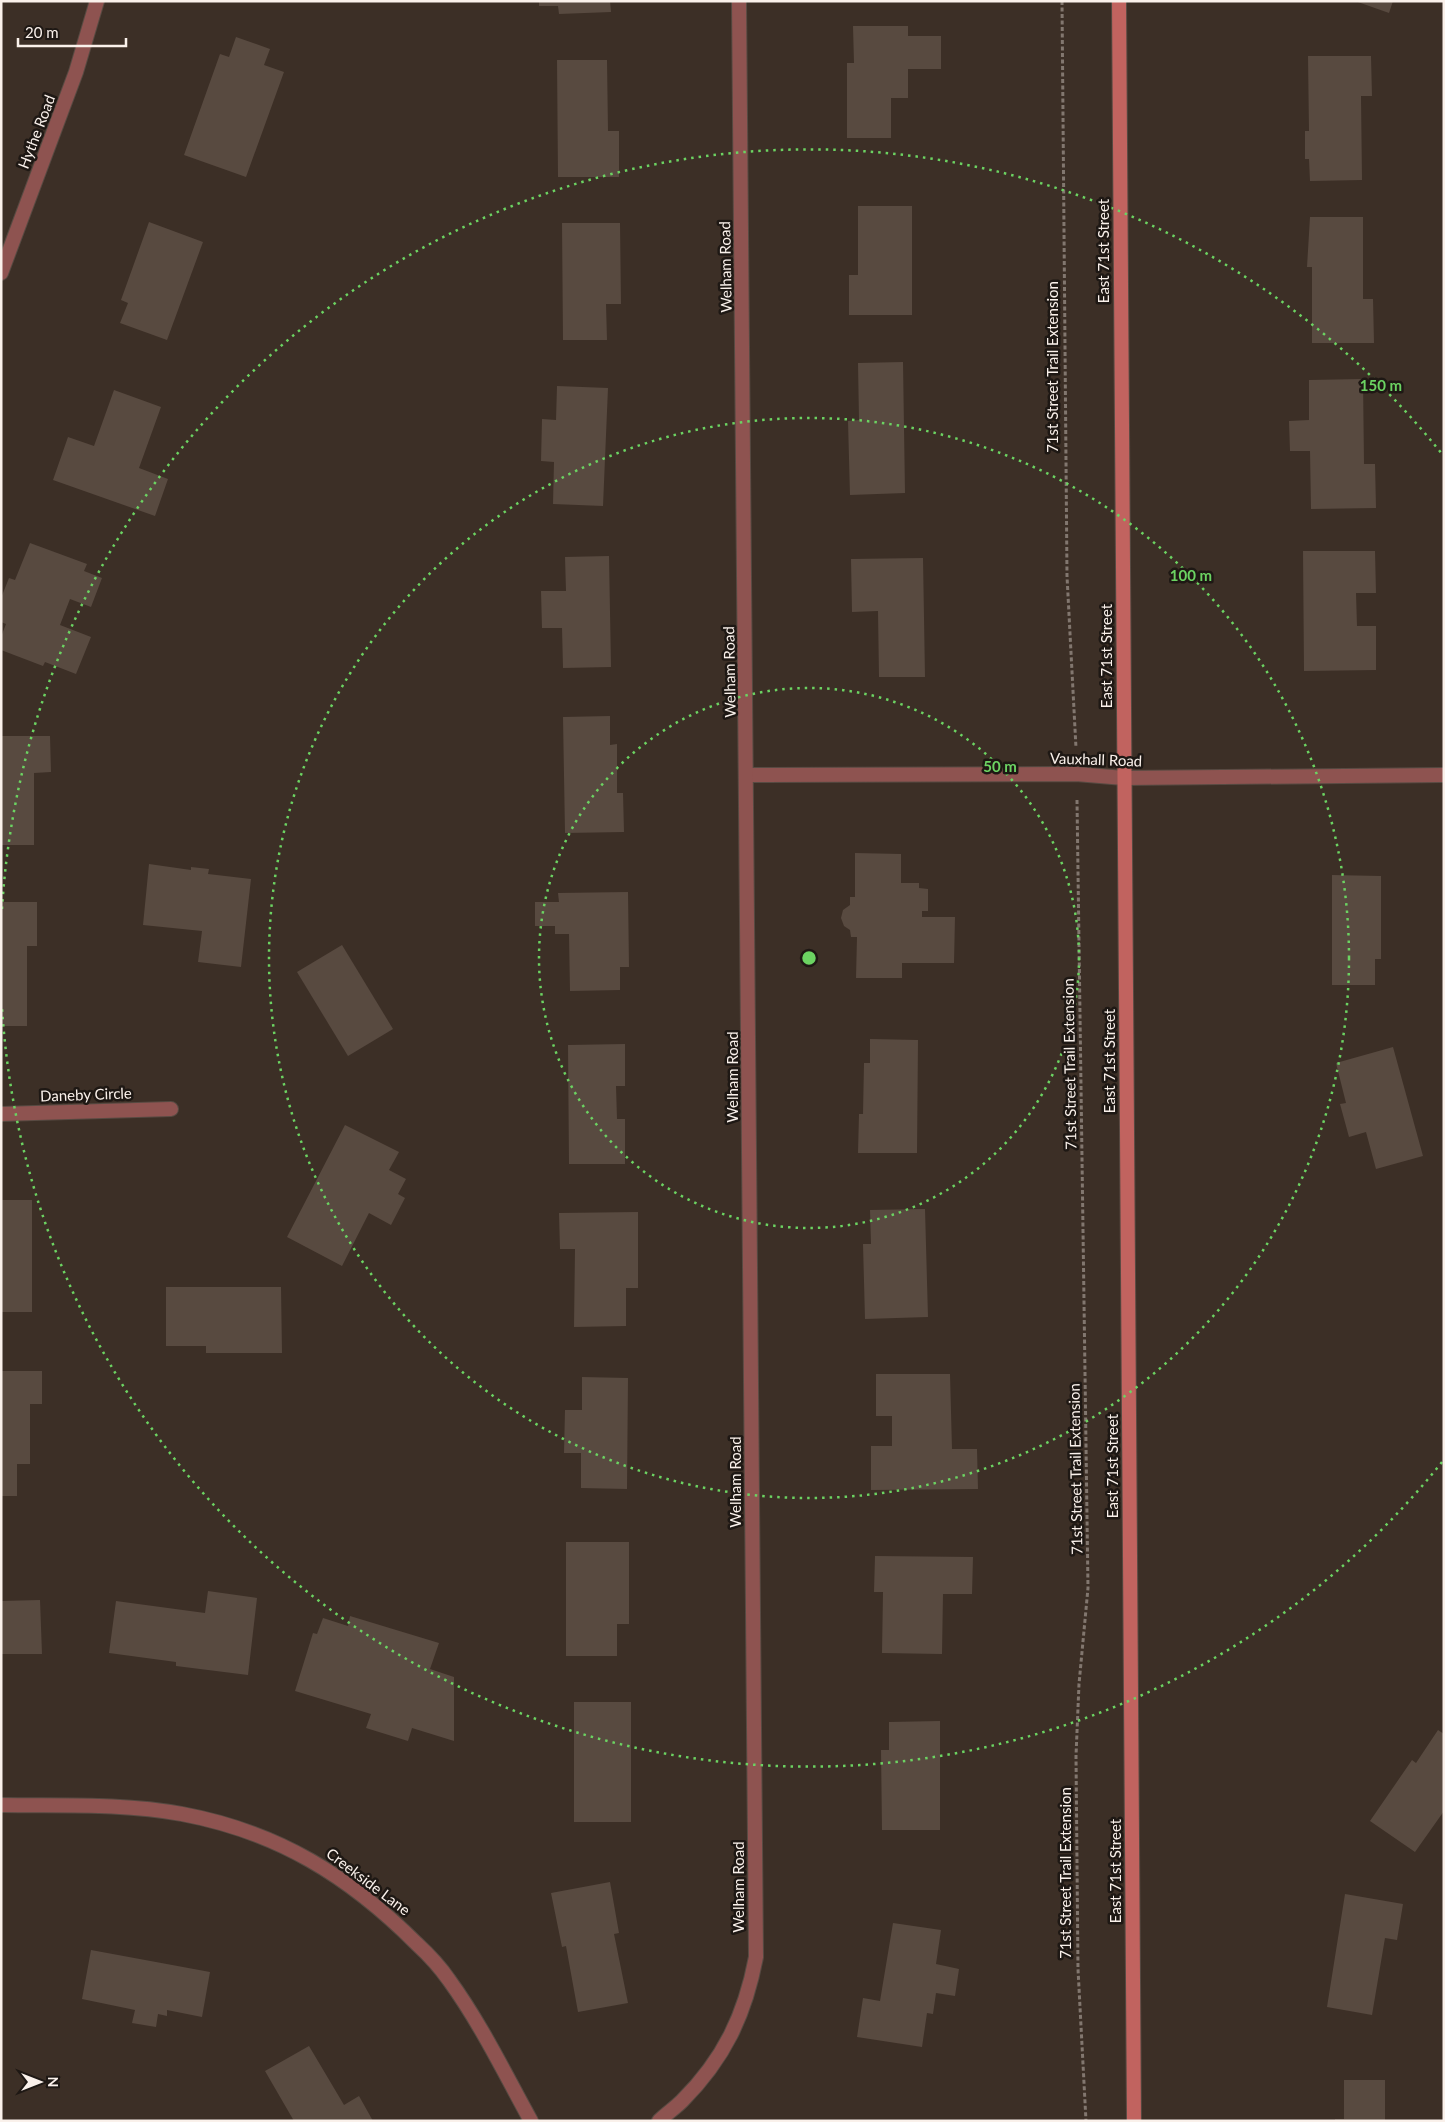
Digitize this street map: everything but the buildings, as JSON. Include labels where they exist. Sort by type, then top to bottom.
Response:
[{"type":"main road","name":"East 71st Street","points":[[1119,1],[1134,2121]]},
{"type":"street","name":"Hythe Road","points":[[1,273],[76,72],[97,1]]},
{"type":"street","name":"Welham Road","points":[[659,2121],[682,2102],[714,2064],[739,2021],[756,1957],[740,1]]},
{"type":"street","name":"Vauxhall Road","points":[[747,775],[1076,774],[1124,778],[1444,774]]},
{"type":"street","name":"Daneby Circle","points":[[1,1114],[171,1109]]},
{"type":"street","name":"Creekside Lane","points":[[1,1805],[115,1807],[182,1814],[215,1822],[263,1838],[325,1868],[365,1896],[392,1919],[440,1968],[469,2010],[531,2121]]},
{"type":"path","name":"71st Street Trail Extension","points":[[1062,1],[1066,557],[1075,733]]},
{"type":"path","name":"71st Street Trail Extension","points":[[1078,816],[1088,1588],[1079,1684],[1076,1756],[1078,1969],[1086,2121]]}]
